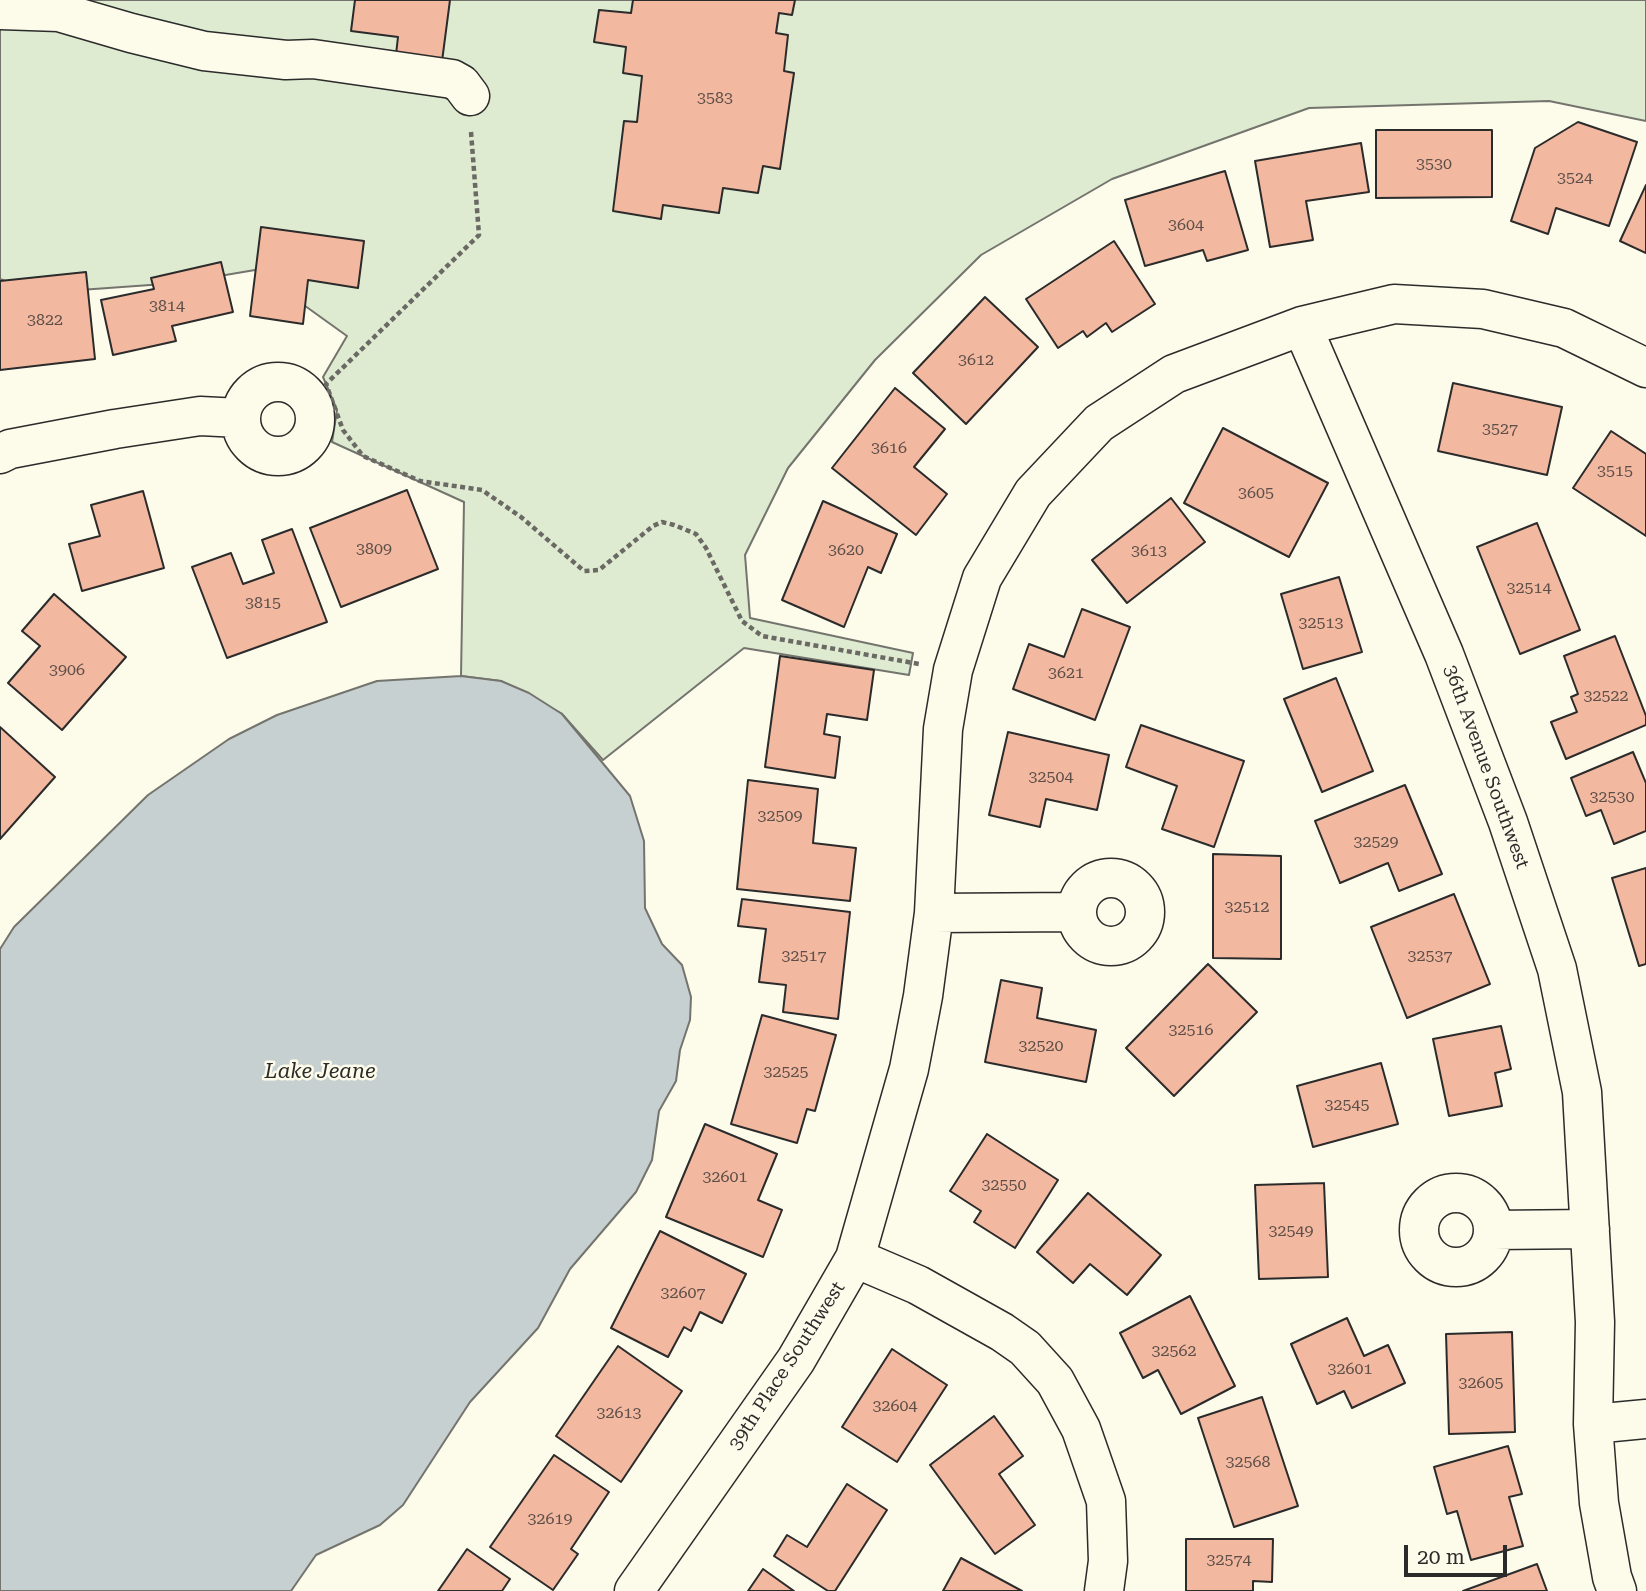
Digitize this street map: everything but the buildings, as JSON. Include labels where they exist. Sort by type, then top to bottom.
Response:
[{"type":"street","points":[[0,10],[60,12],[204,51],[286,60],[313,59],[452,79],[461,84],[470,96]]},
{"type":"street","name":"39th Place Southwest","points":[[634,1591],[796,1360],[855,1258],[909,1069],[934,913],[943,729],[953,670],[982,578],[1033,493],[1099,423],[1174,374],[1302,326],[1394,304],[1483,309],[1564,328],[1646,368]]},
{"type":"street","name":"36th Avenue Southwest","points":[[1302,326],[1444,654],[1508,822],[1557,970],[1582,1092],[1595,1322],[1593,1424],[1599,1503],[1617,1591]]},
{"type":"street","points":[[0,454],[115,429],[200,416],[240,418]]},
{"type":"street","points":[[934,913],[1077,912]]},
{"type":"street","points":[[1493,1230],[1590,1229]]},
{"type":"street","points":[[855,1258],[918,1285],[1002,1332],[1025,1348],[1055,1381],[1081,1429],[1106,1501],[1108,1561],[1104,1591]]},
{"type":"street","points":[[1593,1424],[1646,1419]]},
{"type":"path","points":[[470,96],[472,173],[479,235],[326,384],[343,429],[363,456],[420,481],[482,490],[521,516],[584,570],[599,570],[653,526],[662,522],[674,525],[696,534],[706,548],[742,621],[762,636],[953,670]]},
{"type":"green space","points":[[0,0],[1646,0],[1646,121],[1549,101],[1309,108],[1112,179],[981,255],[875,360],[788,468],[745,555],[750,618],[913,653],[909,675],[744,648],[603,760],[562,714],[501,681],[461,676],[464,502],[332,442],[337,410],[323,377],[347,336],[255,270],[178,283],[38,293],[0,279]]},
{"type":"water","name":"Lake Jeane","points":[[461,676],[501,681],[529,693],[562,714],[630,796],[644,841],[645,908],[662,944],[682,965],[691,997],[690,1020],[680,1050],[676,1081],[659,1111],[652,1160],[636,1192],[570,1269],[538,1328],[470,1402],[403,1505],[380,1525],[316,1555],[291,1591],[0,1591],[0,949],[14,927],[148,795],[229,739],[277,715],[377,681]]}]
